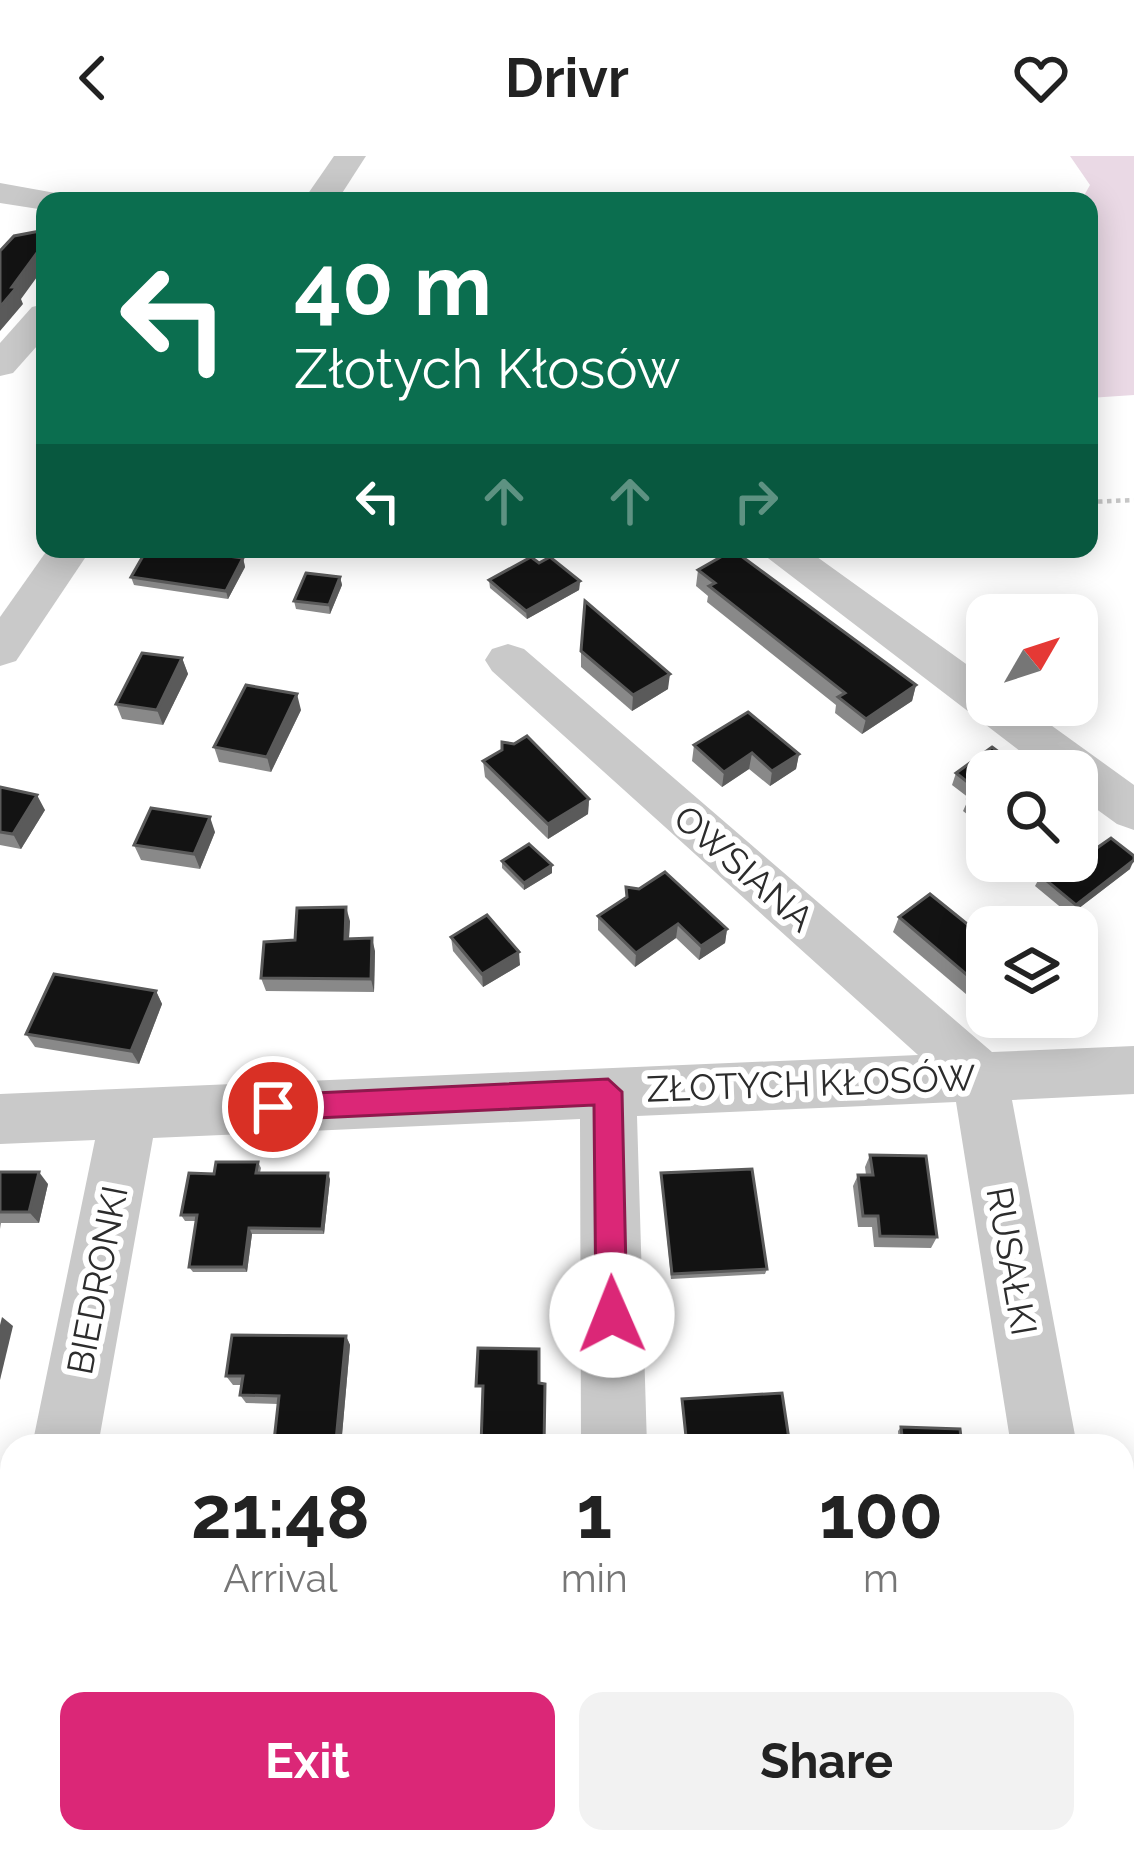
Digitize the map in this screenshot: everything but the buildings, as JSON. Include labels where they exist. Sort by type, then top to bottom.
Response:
[{"type":"street","points":[[326,192],[350,156]]},
{"type":"street","points":[[0,193],[36,199]]},
{"type":"street","points":[[0,365],[36,325]]},
{"type":"street","points":[[0,650],[64,558]]},
{"type":"street","points":[[789,558],[966,688]]},
{"type":"street","name":"OWSIANA","points":[[508,660],[980,1076]]},
{"type":"street","points":[[1018,726],[1134,811]]},
{"type":"street","name":"ZŁOTYCH KŁOSÓW","points":[[0,1119],[980,1076],[1128,1057]]},
{"type":"street","name":"RUSAŁKI","points":[[980,1076],[1041,1434]]},
{"type":"street","points":[[608,1092],[614,1434]]},
{"type":"street","name":"BIEDRONKI","points":[[67,1434],[129,1114]]},
{"type":"path","points":[[1098,502],[1134,500]]},
{"type":"shaded area","points":[[1070,156],[1134,156],[1134,395],[1098,397],[1098,192],[1086,192],[1090,185]]},
{"type":"route","points":[[273,1107],[608,1092],[612,1315]]}]
